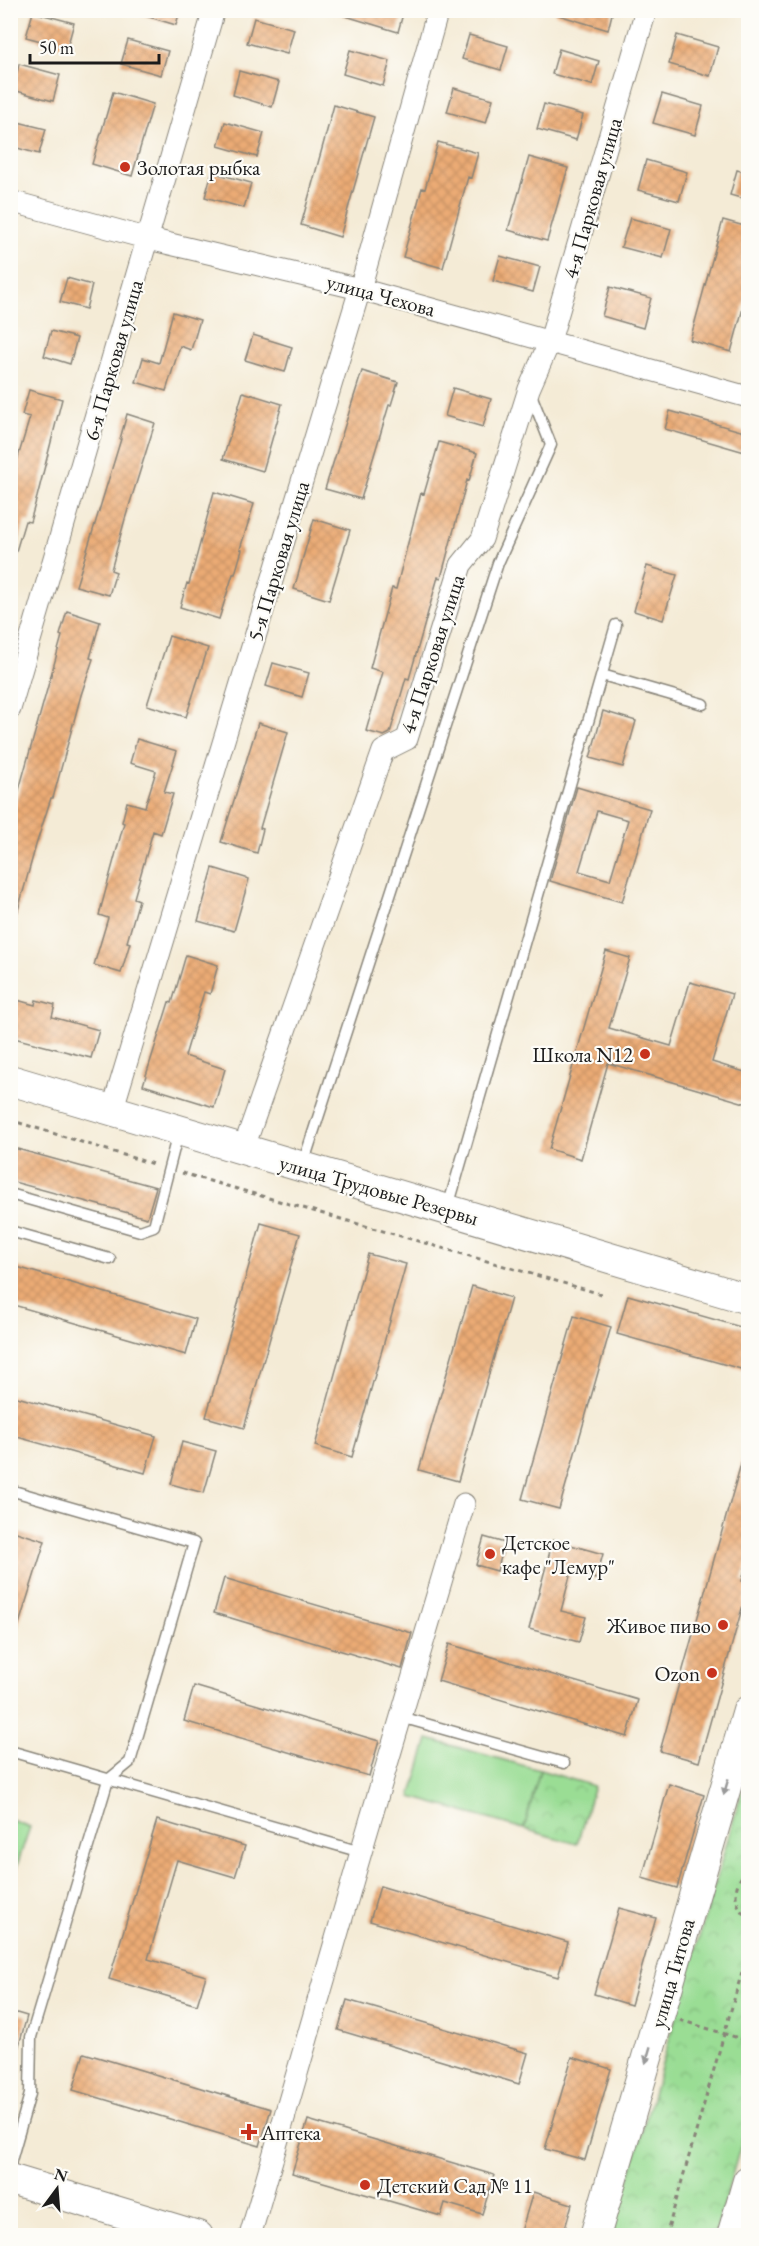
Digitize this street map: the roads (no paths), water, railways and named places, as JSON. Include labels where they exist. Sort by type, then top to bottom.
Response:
[{"type":"main road","name":"улица Трудовые Резервы","points":[[10,1080],[748,1299]]},
{"type":"main road","name":"улица Титова","points":[[595,2235],[748,1711]]},
{"type":"main road","points":[[10,2179],[198,2235]]},
{"type":"main road","points":[[732,2235],[748,2181]]},
{"type":"street","name":"6-я Парковая улица","points":[[10,709],[214,10]]},
{"type":"street","name":"5-я Парковая улица","points":[[112,1111],[360,289],[438,10]]},
{"type":"street","name":"4-я Парковая улица","points":[[243,1150],[383,751],[407,739],[461,565],[482,539],[529,389],[550,341],[646,10]]},
{"type":"street","name":"улица Чехова","points":[[10,201],[148,239],[360,289],[748,397]]},
{"type":"street","points":[[250,2235],[464,1504]]},
{"type":"lane","points":[[302,1168],[498,563],[551,445],[529,389]]},
{"type":"lane","points":[[447,1210],[616,625]]},
{"type":"lane","points":[[602,675],[703,704]]},
{"type":"lane","points":[[10,1194],[140,1231],[154,1226],[178,1131]]},
{"type":"lane","points":[[10,1231],[110,1259]]},
{"type":"lane","points":[[10,1490],[194,1542],[130,1762],[108,1780],[31,2037],[30,2094],[10,2164]]},
{"type":"lane","points":[[401,1717],[564,1762]]},
{"type":"lane","points":[[10,1751],[361,1852]]},
{"type":"place","name":"Золотая рыбка","points":[[125,167]]},
{"type":"place","name":"Школа N12","points":[[645,1054]]},
{"type":"place","name":"Детское кафе \"Лемур\"","points":[[490,1554]]},
{"type":"place","name":"Живое пиво","points":[[723,1625]]},
{"type":"place","name":"Ozon","points":[[712,1673]]},
{"type":"place","name":"Аптека","points":[[249,2132]]},
{"type":"place","name":"Детский Сад № 11","points":[[365,2185]]}]
